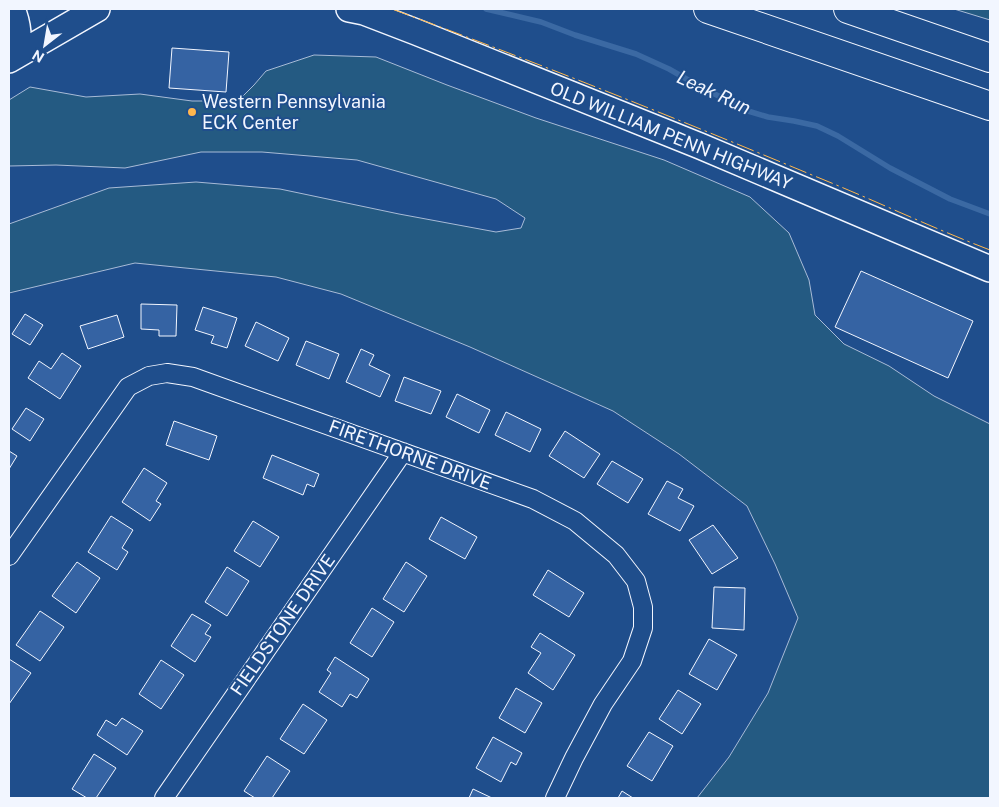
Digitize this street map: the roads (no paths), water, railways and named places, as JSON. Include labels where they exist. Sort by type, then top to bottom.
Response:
[{"type":"highway","points":[[708,9],[990,106]]},
{"type":"highway","points":[[848,9],[990,58]]},
{"type":"main road","points":[[12,9],[18,27],[19,38],[13,58]]},
{"type":"main road","points":[[13,58],[97,9]]},
{"type":"main road","name":"OLD WILLIAM PENN HIGHWAY","points":[[349,9],[364,12],[416,32],[700,146],[990,269]]},
{"type":"street","name":"FIRETHORNE DRIVE","points":[[9,556],[128,387],[149,376],[167,373],[193,377],[533,500],[575,521],[616,556],[636,581],[643,607],[643,628],[632,661],[603,704],[555,798]]},
{"type":"street","name":"FIELDSTONE DRIVE","points":[[164,798],[403,452]]},
{"type":"waterway","name":"Leak Run","points":[[486,9],[541,22],[636,54],[669,69],[748,111],[768,117],[817,126],[838,136],[890,168],[950,199],[990,214]]},
{"type":"place","name":"Western Pennsylvania ECK Center","points":[[192,112]]}]
